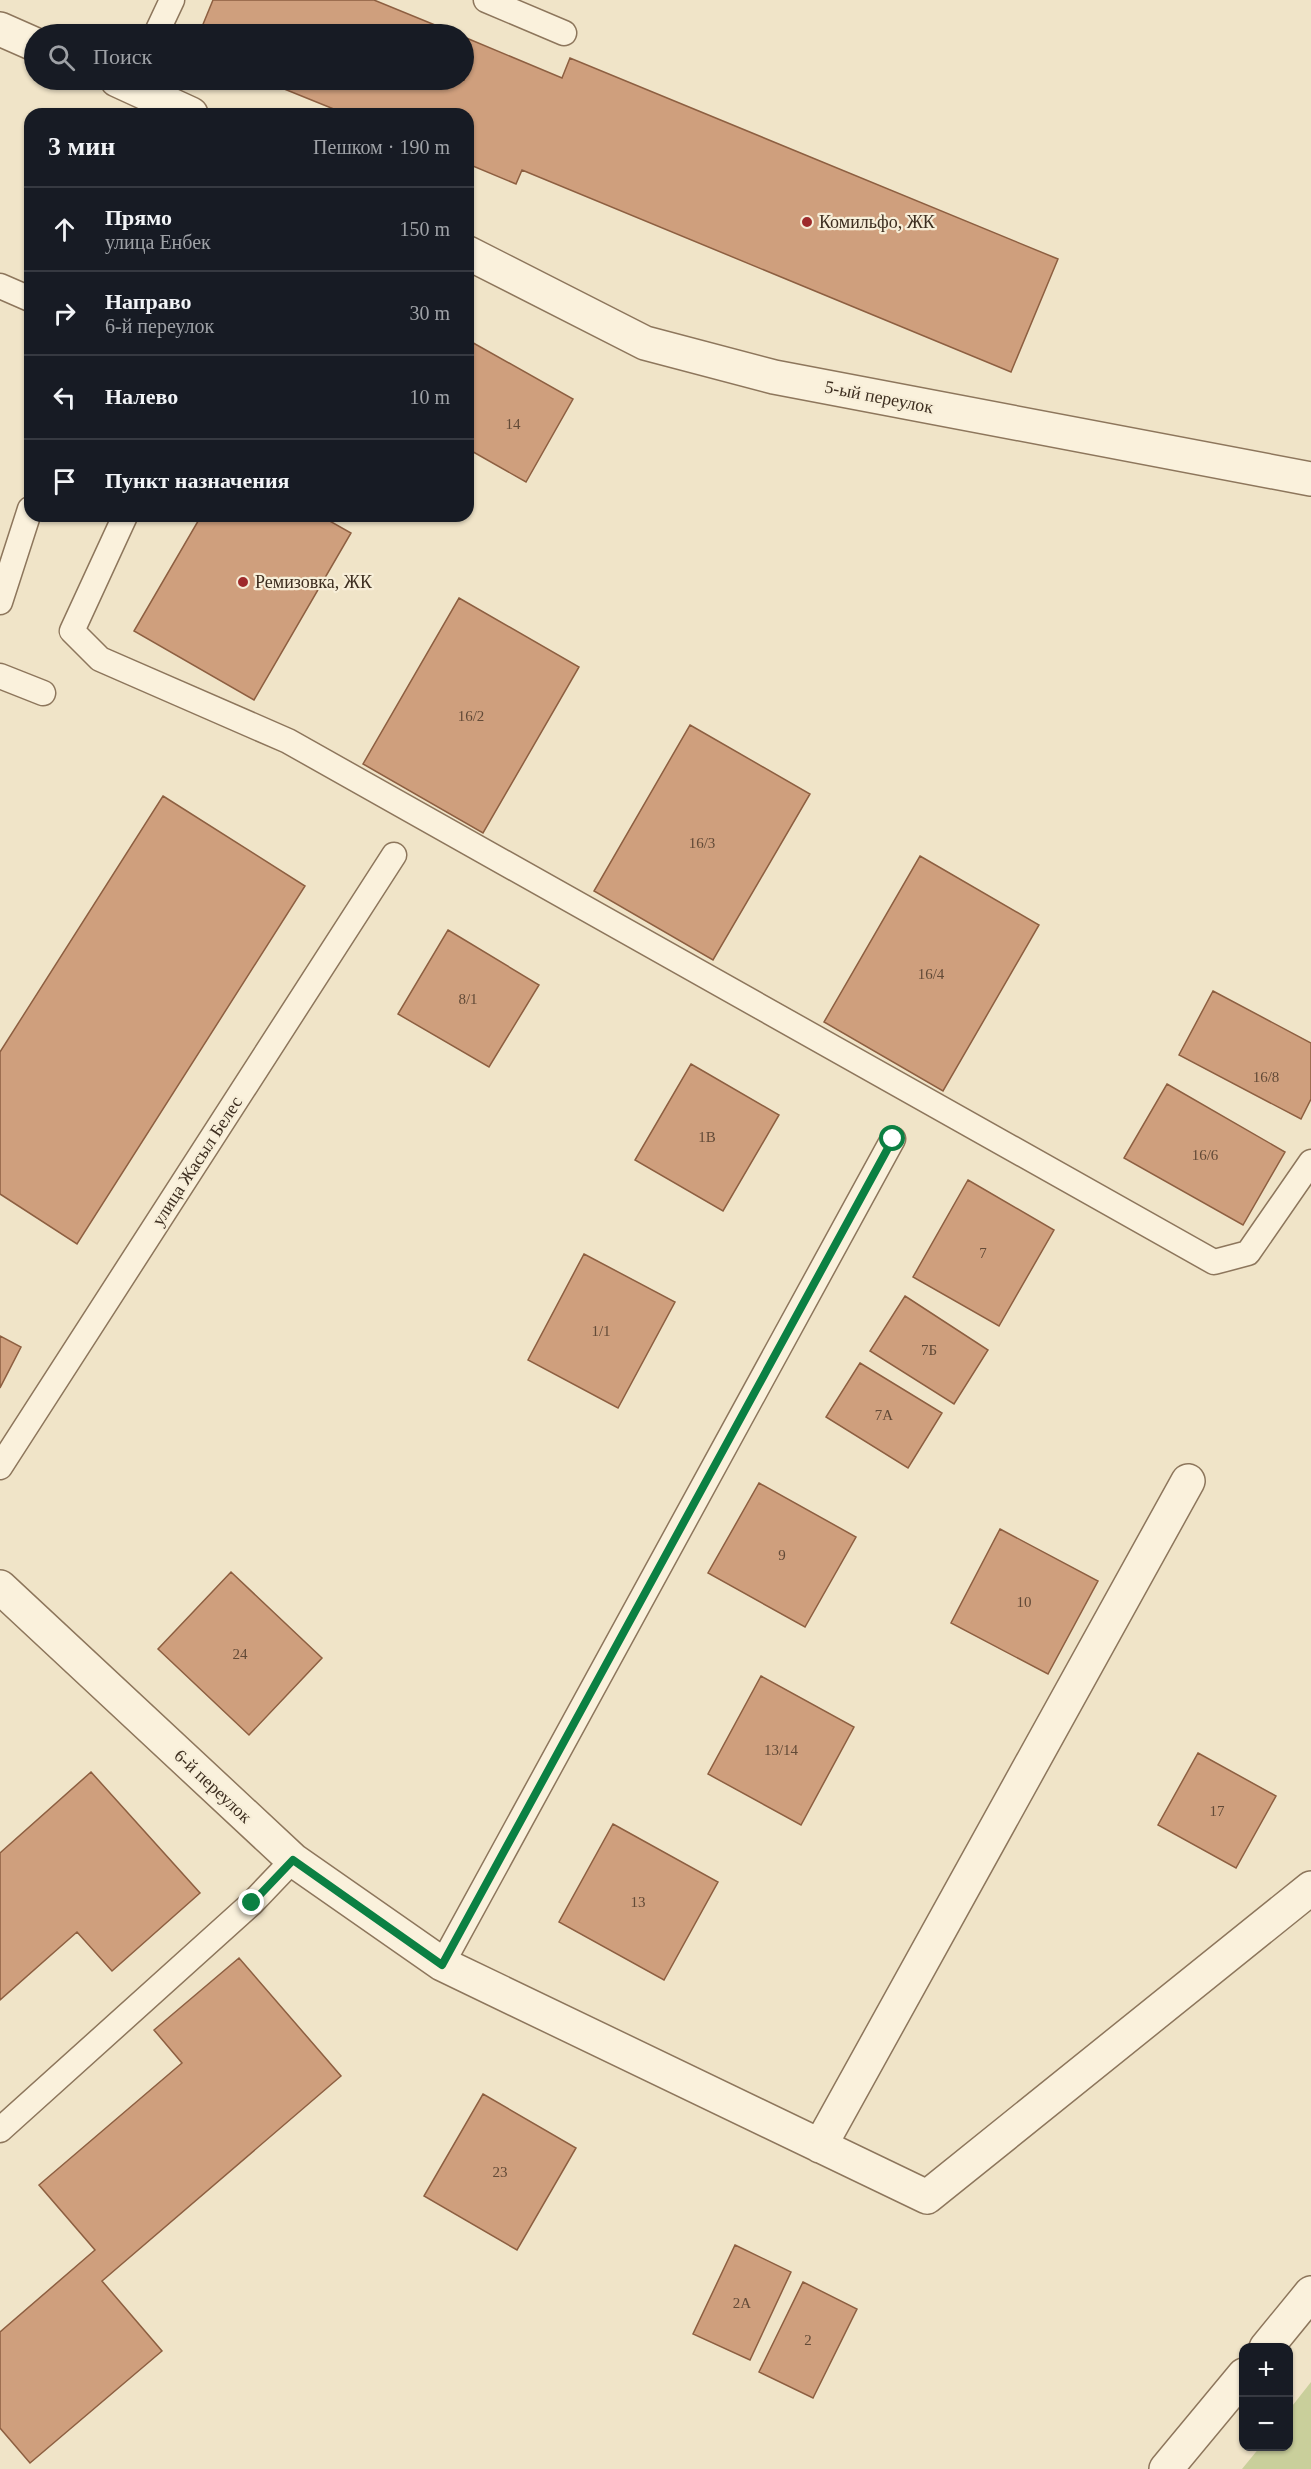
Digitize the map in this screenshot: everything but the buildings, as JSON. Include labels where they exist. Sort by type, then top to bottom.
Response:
[{"type":"street","points":[[0,29],[24,40]]},
{"type":"street","points":[[144,90],[179,108]]},
{"type":"street","name":"5-ый переулок","points":[[474,256],[645,343],[774,377],[1311,479]]},
{"type":"street","points":[[820,2146],[1188,1481]]},
{"type":"street","name":"6-й переулок","points":[[0,1587],[293,1860],[442,1965],[927,2197],[1311,1888]]},
{"type":"street","points":[[1270,2343],[1311,2293]]},
{"type":"street","points":[[1166,2469],[1239,2381]]},
{"type":"lane","points":[[161,24],[172,0]]},
{"type":"lane","points":[[486,0],[564,33]]},
{"type":"lane","points":[[0,286],[24,297]]},
{"type":"lane","points":[[0,602],[26,522]]},
{"type":"lane","points":[[122,522],[72,631],[100,659],[288,741],[1215,1262],[1248,1253],[1311,1162]]},
{"type":"lane","points":[[0,676],[43,693]]},
{"type":"lane","name":"улица Жасыл Белес","points":[[0,1467],[394,855]]},
{"type":"lane","points":[[442,1965],[893,1139]]},
{"type":"lane","points":[[0,2130],[252,1903],[293,1860]]},
{"type":"green space","points":[[1311,2382],[1311,2469],[1242,2469],[1257,2451],[1293,2451],[1293,2405]]},
{"type":"place","name":"Комильфо, ЖК","points":[[807,222]]},
{"type":"place","name":"Ремизовка, ЖК","points":[[243,582]]},
{"type":"route","points":[[252,1903],[293,1860],[442,1965],[494,1866],[893,1139]]}]
